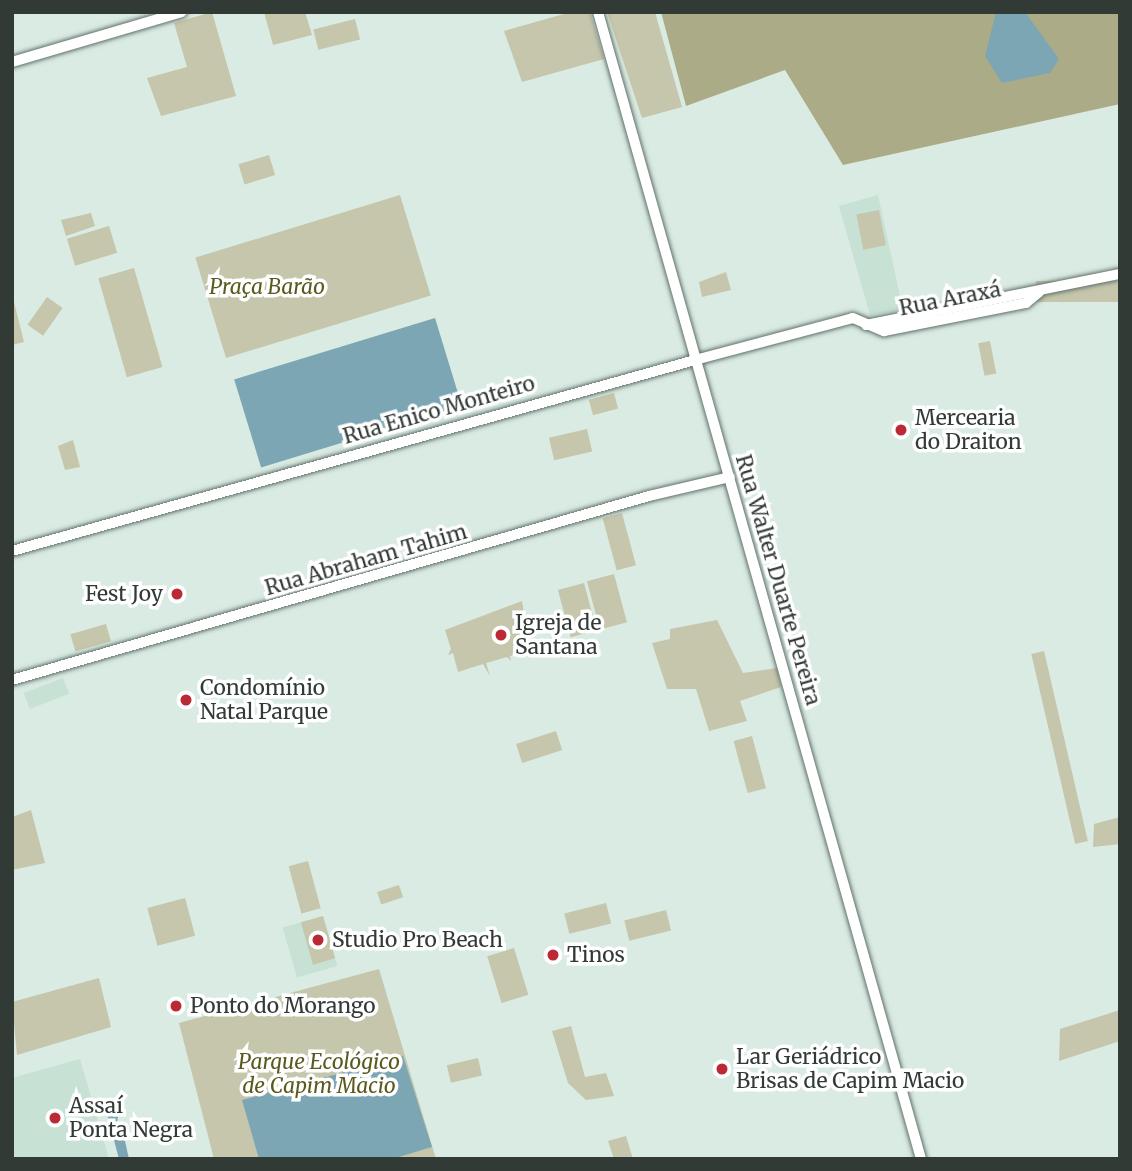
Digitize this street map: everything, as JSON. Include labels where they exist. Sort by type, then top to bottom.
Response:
[{"type":"main road","name":"Rua Walter Duarte Pereira","points":[[598,12],[921,1159]]},
{"type":"main road","name":"Rua Araxá","points":[[870,323],[878,331],[898,323],[1026,303],[1039,292],[1120,274]]},
{"type":"main road","name":"Rua Enico Monteiro","points":[[695,360],[853,318],[862,318],[870,323]]},
{"type":"main road","name":"Rua Abraham Tahim","points":[[12,680],[288,604],[649,496],[730,477]]},
{"type":"street","points":[[12,62],[182,12]]},
{"type":"street","name":"Rua Enico Monteiro","points":[[12,551],[695,360]]},
{"type":"shaded area","points":[[878,195],[903,310],[870,315],[839,206]]},
{"type":"shaded area","points":[[63,678],[69,694],[30,709],[24,693]]},
{"type":"shaded area","points":[[323,916],[337,966],[297,978],[283,928]]},
{"type":"shaded area","name":"Assaí Ponta Negra","points":[[80,1059],[109,1159],[12,1159],[12,1078]]},
{"type":"green space","points":[[212,12],[236,96],[161,116],[147,78],[187,67],[174,23]]},
{"type":"green space","points":[[264,12],[305,12],[312,35],[273,45]]},
{"type":"green space","points":[[571,12],[590,12],[604,59],[522,82],[504,31]]},
{"type":"green space","points":[[607,12],[655,12],[682,107],[642,118]]},
{"type":"green space","points":[[661,12],[1120,12],[1120,104],[843,165],[785,70],[686,106]]},
{"type":"green space","points":[[355,19],[360,39],[318,50],[313,29]]},
{"type":"green space","points":[[269,155],[275,175],[245,184],[238,164]]},
{"type":"green space","name":"Praça Barão","points":[[400,195],[431,295],[226,358],[195,258]]},
{"type":"green space","points":[[879,210],[886,245],[863,250],[856,214]]},
{"type":"green space","points":[[91,213],[95,226],[66,236],[61,220]]},
{"type":"green space","points":[[109,226],[117,253],[75,266],[67,239]]},
{"type":"green space","points":[[134,268],[162,367],[127,377],[98,278]]},
{"type":"green space","points":[[726,272],[731,290],[702,297],[699,282]]},
{"type":"green space","points":[[1036,281],[1120,281],[1120,302],[1036,302]]},
{"type":"green space","points":[[47,297],[63,308],[43,336],[27,325]]},
{"type":"green space","points":[[14,302],[24,342],[12,345],[12,303]]},
{"type":"green space","points":[[990,341],[996,373],[985,376],[978,343]]},
{"type":"green space","points":[[614,393],[618,408],[593,415],[589,400]]},
{"type":"green space","points":[[587,429],[592,451],[554,460],[549,438]]},
{"type":"green space","points":[[73,440],[80,467],[65,470],[58,446]]},
{"type":"green space","points":[[622,513],[636,565],[617,570],[603,518]]},
{"type":"green space","points":[[614,574],[627,622],[600,630],[587,581]]},
{"type":"green space","points":[[584,583],[597,630],[571,637],[558,590]]},
{"type":"green space","points":[[522,601],[530,651],[510,656],[511,661],[507,657],[486,663],[490,676],[483,664],[458,672],[453,653],[448,655],[451,649],[445,630]]},
{"type":"green space","points":[[717,620],[743,673],[777,668],[781,687],[740,701],[747,721],[709,731],[696,689],[667,689],[652,643],[670,639],[670,629]]},
{"type":"green space","points":[[106,624],[111,641],[75,652],[70,634]]},
{"type":"green space","points":[[1044,651],[1088,841],[1075,844],[1031,654]]},
{"type":"green space","points":[[556,731],[562,750],[522,763],[516,744]]},
{"type":"green space","points":[[752,736],[766,788],[748,793],[734,741]]},
{"type":"green space","points":[[31,810],[45,863],[12,870],[12,817]]},
{"type":"green space","points":[[1120,817],[1120,844],[1093,847],[1094,824]]},
{"type":"green space","points":[[308,861],[321,908],[301,914],[289,866]]},
{"type":"green space","points":[[399,885],[403,897],[381,904],[377,892]]},
{"type":"green space","points":[[185,898],[195,936],[157,946],[147,908]]},
{"type":"green space","points":[[606,903],[611,923],[569,934],[564,913]]},
{"type":"green space","points":[[666,910],[671,930],[629,941],[624,920]]},
{"type":"green space","name":"Studio Pro Beach","points":[[323,916],[335,958],[313,965],[301,922]]},
{"type":"green space","points":[[514,948],[528,995],[502,1003],[487,956]]},
{"type":"green space","name":"Parque Ecológico de Capim Macio","points":[[379,969],[436,1159],[214,1159],[179,1023]]},
{"type":"green space","points":[[99,978],[111,1027],[17,1055],[12,1002]]},
{"type":"green space","points":[[1120,1010],[1120,1041],[1059,1061],[1060,1029]]},
{"type":"green space","points":[[571,1026],[585,1077],[606,1073],[614,1096],[586,1100],[568,1083],[552,1031]]},
{"type":"green space","points":[[478,1058],[482,1076],[451,1083],[447,1065]]},
{"type":"green space","points":[[626,1136],[633,1159],[614,1159],[608,1141]]},
{"type":"water","points":[[996,12],[1025,12],[1059,59],[1050,73],[1002,83],[985,56]]},
{"type":"water","points":[[435,318],[462,406],[261,467],[234,379]]},
{"type":"water","points":[[403,1056],[432,1147],[392,1159],[259,1159],[242,1100]]},
{"type":"water","points":[[107,1114],[118,1117],[115,1133],[125,1141],[129,1159],[119,1159]]},
{"type":"place","name":"Mercearia do Draiton","points":[[901,430]]},
{"type":"place","name":"Fest Joy","points":[[177,594]]},
{"type":"place","name":"Igreja de Santana","points":[[501,635]]},
{"type":"place","name":"Condomínio Natal Parque","points":[[186,700]]},
{"type":"place","name":"Studio Pro Beach","points":[[318,940]]},
{"type":"place","name":"Tinos","points":[[553,955]]},
{"type":"place","name":"Ponto do Morango","points":[[176,1006]]},
{"type":"place","name":"Lar Geriádrico Brisas de Capim Macio","points":[[722,1069]]},
{"type":"place","name":"Assaí Ponta Negra","points":[[55,1118]]}]
